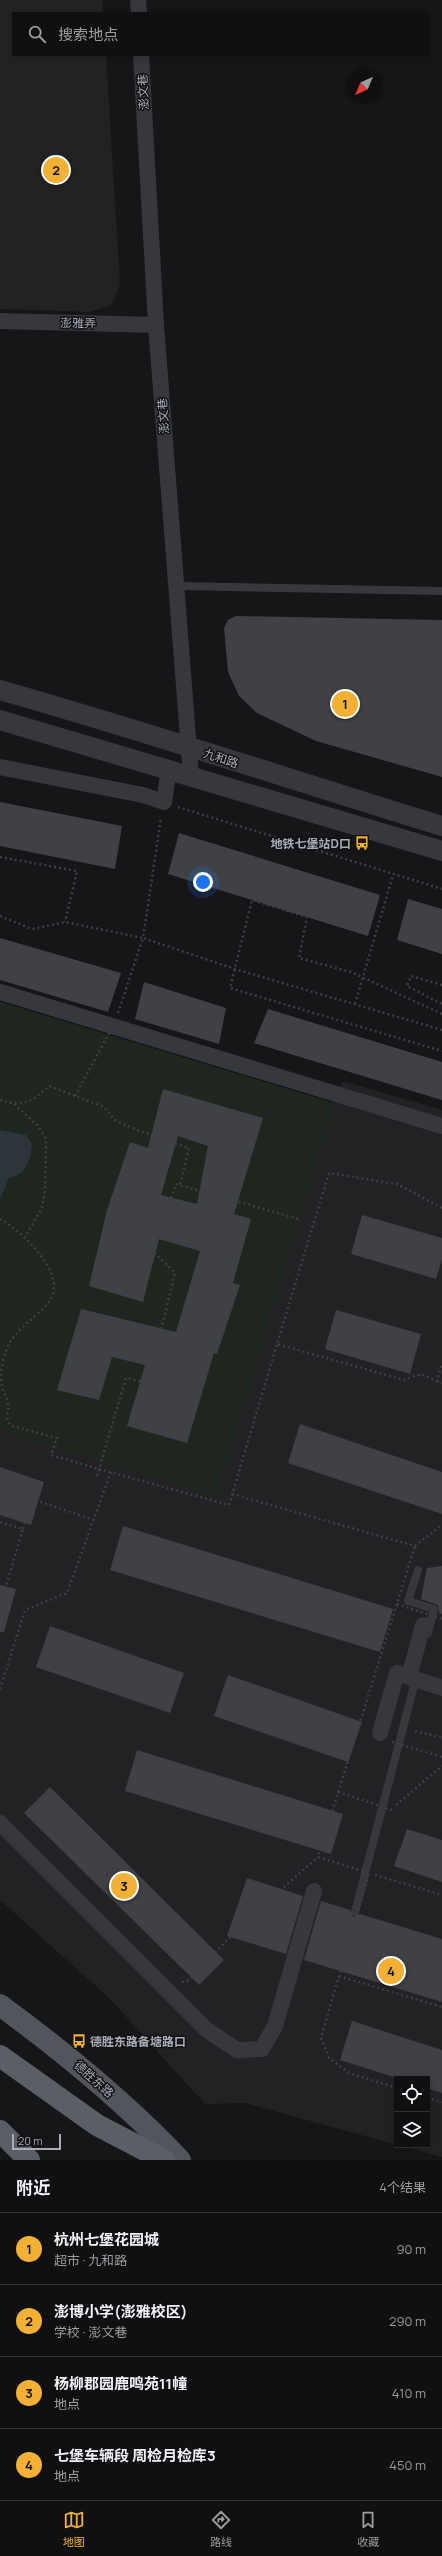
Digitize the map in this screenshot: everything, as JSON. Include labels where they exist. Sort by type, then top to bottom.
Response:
[{"type":"highway","points":[[0,2056],[97,2125],[164,2160]]},
{"type":"highway","points":[[0,2131],[29,2160]]},
{"type":"main road","name":"德胜东路","points":[[0,2005],[66,2054],[158,2137],[180,2160]]},
{"type":"street","points":[[138,0],[139,12]]},
{"type":"street","name":"澎文巷","points":[[141,56],[156,325],[191,776]]},
{"type":"street","name":"澎雅弄","points":[[0,321],[156,325]]},
{"type":"street","name":"九和路","points":[[0,690],[107,720],[442,826]]},
{"type":"street","points":[[0,720],[169,769],[442,852]]},
{"type":"street","points":[[0,767],[143,795],[164,802],[169,769]]},
{"type":"street","points":[[0,992],[442,1126]]},
{"type":"street","points":[[409,1677],[423,1626]]},
{"type":"street","points":[[383,1737],[397,1673],[442,1688]]},
{"type":"street","points":[[0,1823],[207,2030],[237,2050],[262,2049],[275,2026],[314,1891]]},
{"type":"lane","points":[[176,586],[442,591]]},
{"type":"lane","points":[[355,1912],[434,1609],[408,1601],[418,1570]]},
{"type":"path","points":[[75,1096],[113,1026],[143,938],[164,802],[442,890]]},
{"type":"path","points":[[0,857],[77,871],[66,922]]},
{"type":"path","points":[[355,1004],[393,875]]},
{"type":"path","points":[[442,1014],[352,972],[300,958],[307,917],[252,900],[230,988],[442,1051]]},
{"type":"path","points":[[0,916],[32,929],[66,922],[143,938],[235,969],[442,1030]]},
{"type":"path","points":[[442,985],[411,976],[406,986],[442,1004]]},
{"type":"path","points":[[14,1104],[33,1100],[49,1086],[104,1107],[115,1120],[137,1130],[189,1148],[180,1185]]},
{"type":"path","points":[[0,1100],[14,1104],[37,1125],[46,1139],[45,1190],[42,1208],[25,1237]]},
{"type":"path","points":[[0,1219],[25,1237],[45,1260],[51,1276],[53,1289],[48,1303],[12,1339],[6,1350],[1,1385],[8,1403],[8,1422],[12,1426],[57,1438],[51,1455],[229,1505],[328,1173],[397,1184],[442,1208]]},
{"type":"path","points":[[97,1476],[126,1378],[148,1383],[175,1273],[152,1251],[176,1184],[299,1218]]},
{"type":"path","points":[[277,1344],[404,1380],[421,1374],[442,1383]]},
{"type":"path","points":[[437,1381],[442,1364]]},
{"type":"path","points":[[0,1689],[25,1610],[68,1593],[111,1472]]},
{"type":"path","points":[[232,1494],[415,1546]]},
{"type":"path","points":[[0,1606],[32,1499],[94,1520]]},
{"type":"path","points":[[0,1522],[23,1529]]},
{"type":"path","points":[[179,1983],[188,1981],[249,1918],[318,1857],[415,1546],[442,1525]]},
{"type":"path","points":[[397,1604],[442,1619]]},
{"type":"path","points":[[412,1736],[414,1730],[439,1738],[442,1736]]},
{"type":"path","points":[[357,1732],[364,1734]]},
{"type":"path","points":[[383,1737],[442,1757]]},
{"type":"path","points":[[406,1746],[409,1741]]},
{"type":"path","points":[[388,1814],[442,1766]]},
{"type":"path","points":[[338,1792],[392,1810]]},
{"type":"path","points":[[318,1857],[442,1895]]},
{"type":"path","points":[[371,1866],[321,2038],[329,2058],[350,2073],[394,2087]]},
{"type":"path","points":[[339,1976],[442,2007]]},
{"type":"path","points":[[430,2099],[442,2102]]},
{"type":"shaded area","points":[[0,0],[102,0],[103,12],[12,12],[12,56],[106,56],[120,284],[112,305],[90,312],[0,309]]},
{"type":"shaded area","points":[[0,1002],[334,1103],[343,1081],[442,1110],[442,2157],[409,2148],[430,2148],[430,2076],[394,2076],[394,2144],[245,2103],[205,2104],[109,1998],[0,1900]]},
{"type":"shaded area","points":[[0,1002],[334,1103],[216,1497],[0,1432]]},
{"type":"shaded area","points":[[0,1130],[26,1135],[32,1144],[29,1161],[24,1170],[9,1178],[0,1199]]},
{"type":"building","points":[[236,616],[442,620],[442,777],[316,741],[257,713],[239,696],[228,672],[224,628],[228,620]]},
{"type":"building","points":[[0,802],[122,826],[115,869],[0,846]]},
{"type":"building","points":[[179,833],[380,895],[368,936],[168,874]]},
{"type":"building","points":[[408,899],[442,909],[442,954],[397,940]]},
{"type":"building","points":[[0,938],[121,973],[108,1012],[0,980]]},
{"type":"building","points":[[144,982],[226,1008],[219,1044],[135,1019]]},
{"type":"building","points":[[268,1009],[442,1062],[442,1100],[254,1043]]},
{"type":"building","points":[[163,1089],[263,1118],[234,1214],[251,1219],[233,1283],[240,1285],[217,1354],[214,1353],[187,1443],[127,1426],[145,1365],[112,1357],[99,1400],[57,1390],[81,1309],[176,1332],[200,1251],[159,1239],[143,1302],[89,1286],[107,1210],[130,1142],[148,1148]],"holes":[[[178,1136],[208,1146],[197,1204],[161,1195]]]},
{"type":"building","points":[[362,1215],[442,1238],[442,1259],[436,1279],[351,1254]]},
{"type":"building","points":[[336,1310],[421,1334],[410,1374],[325,1349]]},
{"type":"building","points":[[300,1424],[442,1472],[442,1514],[288,1463]]},
{"type":"building","points":[[0,1467],[44,1482],[31,1525],[0,1515]]},
{"type":"building","points":[[123,1526],[393,1609],[380,1652],[110,1570]]},
{"type":"building","points":[[442,1566],[442,1614],[439,1613],[438,1605],[421,1599],[427,1568]]},
{"type":"building","points":[[0,1585],[16,1589],[4,1632],[0,1632]]},
{"type":"building","points":[[50,1626],[184,1673],[170,1713],[36,1667]]},
{"type":"building","points":[[228,1675],[362,1722],[348,1762],[214,1716]]},
{"type":"building","points":[[137,1750],[343,1814],[331,1854],[125,1791]]},
{"type":"building","points":[[50,1787],[224,1960],[199,1985],[24,1813]]},
{"type":"building","points":[[407,1829],[442,1840],[442,1882],[394,1866]]},
{"type":"building","points":[[247,1878],[303,1896],[286,1954],[227,1936]]},
{"type":"building","points":[[321,1901],[350,1910],[353,1917],[360,1914],[442,1939],[442,2002],[304,1960]]},
{"type":"building","points":[[352,2021],[442,2050],[442,2093],[430,2089],[430,2076],[394,2077],[340,2060]]},
{"type":"place","name":"澎博小学(澎雅校区)","points":[[56,170]]},
{"type":"place","name":"杭州七堡花园城","points":[[345,704]]},
{"type":"place","name":"地铁七堡站D口","points":[[362,843]]},
{"type":"place","name":"杨柳郡园鹿鸣苑11幢","points":[[124,1886]]},
{"type":"place","name":"七堡车辆段 周检月检库3","points":[[391,1971]]},
{"type":"place","name":"德胜东路备塘路口","points":[[79,2041]]}]
